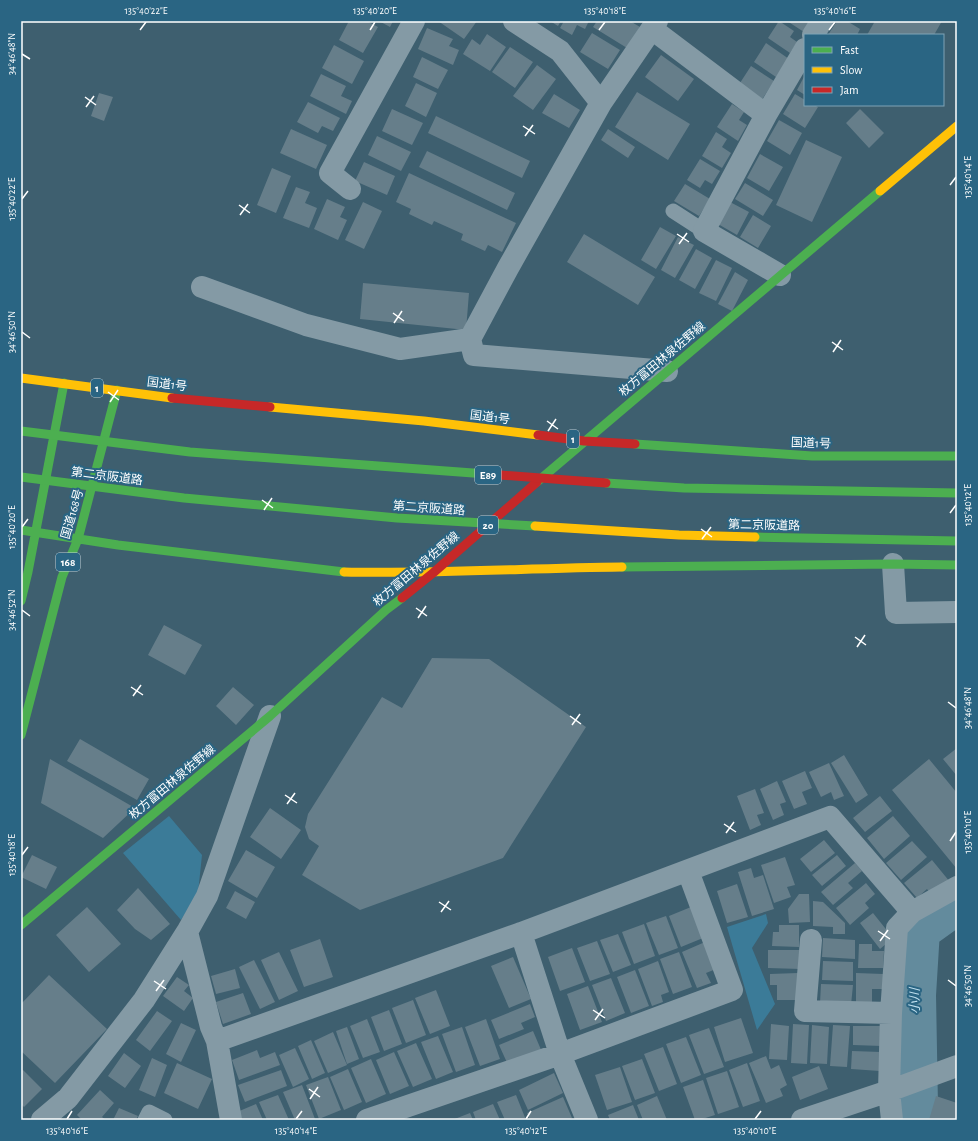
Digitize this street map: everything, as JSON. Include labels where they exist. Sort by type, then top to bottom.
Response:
[{"type":"main road","name":"枚方富田林泉佐野線","points":[[21,925],[270,716],[386,610],[433,573],[584,440],[957,126]]},
{"type":"main road","name":"国道1号","points":[[21,378],[191,400],[424,422],[584,440],[812,456],[957,456]]},
{"type":"main road","points":[[21,601],[28,572],[64,383]]},
{"type":"main road","name":"国道168号","points":[[21,735],[62,577],[78,539],[117,390]]},
{"type":"main road","name":"E89","points":[[21,431],[190,452],[415,470],[684,488],[957,493]]},
{"type":"main road","name":"第二京阪道路","points":[[21,477],[184,498],[397,518],[679,535],[957,540]]},
{"type":"main road","points":[[21,530],[118,545],[344,572],[433,573],[551,568],[893,564],[957,565]]},
{"type":"street","points":[[350,189],[330,173],[414,21]]},
{"type":"street","points":[[514,21],[560,51],[601,103]]},
{"type":"street","points":[[814,34],[822,21]]},
{"type":"street","points":[[667,371],[474,355],[470,339],[508,268],[601,103],[654,25],[766,115]]},
{"type":"street","points":[[780,275],[704,231],[766,115],[804,51]]},
{"type":"street","points":[[202,287],[306,325],[400,349],[470,339]]},
{"type":"street","points":[[893,564],[896,613],[957,612]]},
{"type":"street","points":[[42,1120],[68,1098],[144,1000],[187,932],[207,896],[270,716]]},
{"type":"street","points":[[217,1041],[521,933],[830,818],[912,912]]},
{"type":"street","points":[[368,1120],[560,1054],[732,990],[688,871]]},
{"type":"street","points":[[892,1120],[901,1087],[891,1013],[897,928],[912,912],[957,887]]},
{"type":"street","points":[[187,932],[211,1027],[217,1041],[231,1120]]},
{"type":"street","points":[[521,933],[560,1054],[587,1120]]},
{"type":"street","points":[[811,940],[797,1011],[891,1013]]},
{"type":"street","points":[[802,1120],[901,1087],[957,1066]]},
{"type":"lane","points":[[673,211],[704,231]]},
{"type":"lane","points":[[145,1120],[149,1112],[165,1120]]},
{"type":"shaded area","points":[[169,816],[202,855],[198,893],[181,920],[123,853]]},
{"type":"shaded area","points":[[766,914],[768,923],[752,948],[775,1004],[757,1030],[727,927]]},
{"type":"building","points":[[349,21],[367,21],[378,27],[363,53],[339,40]]},
{"type":"building","points":[[379,21],[393,21],[390,27]]},
{"type":"building","points":[[438,21],[477,21],[464,39]]},
{"type":"building","points":[[550,21],[561,21],[558,26]]},
{"type":"building","points":[[564,21],[589,21],[585,29],[577,25],[572,35],[560,28]]},
{"type":"building","points":[[597,21],[630,21],[640,27],[627,48],[593,27]]},
{"type":"building","points":[[779,21],[794,31],[790,37],[797,42],[790,53],[768,38]]},
{"type":"building","points":[[787,21],[811,21],[804,32]]},
{"type":"building","points":[[837,21],[847,21],[860,29],[858,34],[829,34]]},
{"type":"building","points":[[875,21],[942,21],[935,34],[868,34]]},
{"type":"building","points":[[427,28],[453,39],[449,46],[459,50],[453,65],[418,49]]},
{"type":"building","points":[[592,33],[620,50],[608,69],[580,52]]},
{"type":"building","points":[[487,34],[506,47],[490,71],[463,54],[472,39],[480,45]]},
{"type":"building","points":[[766,43],[789,59],[776,77],[754,62]]},
{"type":"building","points":[[334,45],[364,61],[352,84],[322,68]]},
{"type":"building","points":[[510,47],[533,62],[515,88],[492,72]]},
{"type":"building","points":[[661,55],[694,79],[678,101],[645,77]]},
{"type":"building","points":[[422,57],[448,70],[438,89],[413,77]]},
{"type":"building","points":[[537,65],[556,79],[533,110],[513,96]]},
{"type":"building","points":[[751,66],[774,81],[761,101],[738,86]]},
{"type":"building","points":[[321,74],[346,86],[341,96],[352,101],[346,114],[310,96]]},
{"type":"building","points":[[804,77],[804,94],[797,90]]},
{"type":"building","points":[[416,83],[437,93],[426,117],[405,106]]},
{"type":"building","points":[[637,92],[690,124],[668,160],[615,127]]},
{"type":"building","points":[[99,93],[113,97],[104,121],[91,116]]},
{"type":"building","points":[[554,94],[580,110],[569,128],[542,113]]},
{"type":"building","points":[[795,94],[804,99],[804,106],[818,107],[805,128],[783,114]]},
{"type":"building","points":[[308,102],[340,118],[333,131],[322,126],[318,133],[297,122]]},
{"type":"building","points":[[732,104],[744,112],[739,120],[747,125],[738,141],[717,127]]},
{"type":"building","points":[[392,109],[423,123],[412,145],[382,131]]},
{"type":"building","points":[[860,109],[884,133],[869,148],[846,123]]},
{"type":"building","points":[[436,116],[530,161],[522,178],[428,133]]},
{"type":"building","points":[[779,120],[802,133],[790,155],[767,141]]},
{"type":"building","points":[[291,129],[327,145],[316,169],[280,153]]},
{"type":"building","points":[[608,129],[635,147],[628,158],[601,140]]},
{"type":"building","points":[[716,132],[727,139],[722,147],[731,153],[722,168],[702,156]]},
{"type":"building","points":[[377,136],[411,152],[401,171],[368,155]]},
{"type":"building","points":[[806,140],[842,157],[812,222],[776,205]]},
{"type":"building","points":[[427,151],[515,193],[507,210],[419,167]]},
{"type":"building","points":[[760,154],[783,167],[769,191],[747,178]]},
{"type":"building","points":[[700,159],[720,171],[712,184],[705,180],[700,188],[687,180]]},
{"type":"building","points":[[364,162],[395,176],[387,195],[355,181]]},
{"type":"building","points":[[272,168],[291,176],[276,213],[257,205]]},
{"type":"building","points":[[409,173],[516,223],[502,252],[488,245],[485,251],[461,240],[463,234],[434,221],[432,225],[409,214],[411,209],[396,202]]},
{"type":"building","points":[[745,183],[773,200],[763,216],[735,199]]},
{"type":"building","points":[[685,184],[710,199],[699,216],[674,201]]},
{"type":"building","points":[[296,187],[310,192],[305,203],[317,208],[309,228],[283,218]]},
{"type":"building","points":[[327,199],[345,207],[340,217],[347,220],[338,240],[314,229]]},
{"type":"building","points":[[363,202],[382,211],[364,249],[345,240]]},
{"type":"building","points":[[730,202],[749,212],[737,235],[718,224]]},
{"type":"building","points":[[753,215],[771,226],[758,248],[740,237]]},
{"type":"building","points":[[660,227],[676,236],[656,269],[641,260]]},
{"type":"building","points":[[584,234],[655,277],[638,305],[567,262]]},
{"type":"building","points":[[678,237],[694,245],[675,278],[661,270]]},
{"type":"building","points":[[696,249],[712,258],[695,289],[679,280]]},
{"type":"building","points":[[716,260],[732,268],[716,301],[699,293]]},
{"type":"building","points":[[735,272],[748,280],[732,311],[718,304]]},
{"type":"building","points":[[363,283],[469,293],[466,330],[360,319]]},
{"type":"building","points":[[164,625],[202,645],[185,675],[148,655]]},
{"type":"building","points":[[432,658],[489,659],[586,727],[503,858],[360,910],[302,875],[319,846],[309,839],[305,827],[308,814],[382,697],[402,708]]},
{"type":"building","points":[[233,687],[254,705],[236,725],[216,706]]},
{"type":"building","points":[[80,739],[149,779],[137,800],[67,761]]},
{"type":"building","points":[[957,748],[957,776],[943,759]]},
{"type":"building","points":[[844,755],[868,795],[856,803],[831,763]]},
{"type":"building","points":[[50,759],[135,808],[103,838],[41,803]]},
{"type":"building","points":[[929,759],[957,793],[957,869],[892,790]]},
{"type":"building","points":[[829,763],[844,796],[834,800],[831,792],[821,797],[809,772]]},
{"type":"building","points":[[805,771],[812,788],[802,792],[807,804],[794,809],[782,781]]},
{"type":"building","points":[[777,781],[786,802],[780,804],[784,815],[773,820],[760,789]]},
{"type":"building","points":[[755,789],[764,813],[757,815],[761,825],[750,830],[737,796]]},
{"type":"building","points":[[880,796],[892,811],[865,832],[853,818]]},
{"type":"building","points":[[270,808],[301,830],[281,859],[250,837]]},
{"type":"building","points":[[893,816],[910,836],[884,859],[867,838]]},
{"type":"building","points":[[824,840],[835,853],[811,872],[800,859]]},
{"type":"building","points":[[912,841],[927,857],[901,880],[886,863]]},
{"type":"building","points":[[246,850],[275,867],[257,898],[228,881]]},
{"type":"building","points":[[32,855],[57,867],[46,889],[21,877]]},
{"type":"building","points":[[837,855],[846,866],[822,886],[812,875]]},
{"type":"building","points":[[785,857],[795,885],[787,887],[791,897],[774,903],[761,865]]},
{"type":"building","points":[[932,860],[950,882],[932,896],[927,889],[917,898],[904,883]]},
{"type":"building","points":[[855,863],[862,871],[848,883],[853,888],[833,905],[821,892]]},
{"type":"building","points":[[751,868],[754,878],[763,875],[774,909],[752,916],[738,872]]},
{"type":"building","points":[[866,883],[875,894],[865,903],[869,908],[850,925],[836,908]]},
{"type":"building","points":[[737,884],[748,917],[727,923],[717,891]]},
{"type":"building","points":[[138,888],[170,924],[151,940],[135,929],[117,910]]},
{"type":"building","points":[[235,891],[255,902],[246,919],[226,908]]},
{"type":"building","points":[[799,894],[809,894],[810,922],[789,923],[788,909]]},
{"type":"building","points":[[813,901],[823,902],[845,923],[845,934],[833,934],[833,927],[813,926]]},
{"type":"building","points":[[87,907],[121,944],[89,972],[56,935]]},
{"type":"building","points":[[691,907],[703,938],[681,947],[669,916]]},
{"type":"building","points":[[873,913],[893,938],[880,949],[860,923]]},
{"type":"building","points":[[666,916],[678,948],[659,955],[646,923]]},
{"type":"building","points":[[644,924],[655,956],[634,964],[622,932]]},
{"type":"building","points":[[779,925],[799,925],[799,947],[772,946],[773,932],[779,932]]},
{"type":"building","points":[[618,934],[631,965],[613,972],[600,940]]},
{"type":"building","points":[[823,938],[855,940],[855,959],[822,957]]},
{"type":"building","points":[[320,939],[333,977],[304,987],[290,950]]},
{"type":"building","points":[[597,941],[610,974],[590,981],[577,948]]},
{"type":"building","points":[[705,942],[716,969],[706,973],[711,983],[697,988],[682,952]]},
{"type":"building","points":[[859,944],[872,944],[872,951],[884,951],[883,968],[858,968]]},
{"type":"building","points":[[572,948],[585,982],[560,991],[548,957]]},
{"type":"building","points":[[768,950],[800,950],[800,969],[768,968]]},
{"type":"building","points":[[279,952],[298,991],[279,1000],[261,960]]},
{"type":"building","points":[[679,952],[692,987],[673,994],[660,959]]},
{"type":"building","points":[[513,957],[531,999],[509,1008],[491,966]]},
{"type":"building","points":[[254,960],[275,1002],[260,1009],[239,967]]},
{"type":"building","points":[[658,961],[669,992],[661,995],[663,1002],[652,1006],[638,969]]},
{"type":"building","points":[[823,961],[853,962],[853,981],[822,980]]},
{"type":"building","points":[[235,969],[240,988],[216,994],[211,976]]},
{"type":"building","points":[[635,970],[649,1006],[631,1013],[617,977]]},
{"type":"building","points":[[798,973],[799,1000],[777,1000],[777,985],[770,985],[770,974]]},
{"type":"building","points":[[856,973],[883,974],[883,989],[872,989],[872,1002],[856,1002]]},
{"type":"building","points":[[49,975],[107,1029],[55,1083],[21,1051],[21,1004]]},
{"type":"building","points":[[177,977],[189,985],[184,991],[193,998],[184,1011],[163,996]]},
{"type":"building","points":[[611,978],[625,1013],[606,1021],[592,985]]},
{"type":"building","points":[[821,984],[853,985],[851,1005],[820,1003]]},
{"type":"building","points":[[588,986],[602,1022],[580,1030],[567,994]]},
{"type":"building","points":[[436,990],[450,1026],[430,1034],[415,998]]},
{"type":"building","points":[[243,993],[251,1014],[223,1024],[216,1002]]},
{"type":"building","points":[[413,1000],[426,1035],[406,1043],[392,1008]]},
{"type":"building","points":[[530,1004],[535,1017],[521,1023],[524,1029],[499,1039],[491,1020]]},
{"type":"building","points":[[389,1010],[402,1044],[384,1051],[371,1017]]},
{"type":"building","points":[[157,1011],[172,1021],[150,1051],[136,1040]]},
{"type":"building","points":[[741,1018],[753,1053],[725,1062],[714,1027]]},
{"type":"building","points":[[367,1019],[380,1052],[363,1058],[350,1026]]},
{"type":"building","points":[[486,1019],[500,1059],[480,1066],[465,1027]]},
{"type":"building","points":[[181,1023],[196,1030],[181,1062],[166,1054]]},
{"type":"building","points":[[771,1024],[789,1026],[787,1060],[769,1059]]},
{"type":"building","points":[[793,1024],[809,1025],[807,1064],[791,1063]]},
{"type":"building","points":[[812,1025],[829,1027],[827,1064],[810,1063]]},
{"type":"building","points":[[833,1025],[850,1026],[847,1067],[830,1066]]},
{"type":"building","points":[[853,1026],[882,1026],[882,1046],[853,1045]]},
{"type":"building","points":[[347,1027],[359,1059],[347,1064],[336,1031]]},
{"type":"building","points":[[462,1027],[475,1065],[456,1072],[442,1034]]},
{"type":"building","points":[[709,1028],[724,1067],[704,1074],[689,1035]]},
{"type":"building","points":[[533,1031],[542,1052],[509,1067],[499,1045]]},
{"type":"building","points":[[333,1032],[347,1065],[328,1073],[314,1041]]},
{"type":"building","points":[[438,1036],[453,1072],[436,1079],[421,1042]]},
{"type":"building","points":[[686,1037],[701,1075],[681,1083],[666,1044]]},
{"type":"building","points":[[311,1040],[325,1073],[312,1079],[298,1046]]},
{"type":"building","points":[[416,1043],[432,1079],[413,1087],[397,1051]]},
{"type":"building","points":[[663,1047],[677,1084],[659,1091],[644,1054]]},
{"type":"building","points":[[295,1048],[309,1079],[293,1087],[279,1055]]},
{"type":"building","points":[[257,1050],[260,1058],[275,1052],[280,1065],[239,1080],[232,1060]]},
{"type":"building","points":[[852,1051],[881,1052],[880,1071],[851,1069]]},
{"type":"building","points":[[394,1052],[409,1086],[390,1094],[376,1060]]},
{"type":"building","points":[[124,1053],[141,1066],[125,1088],[108,1076]]},
{"type":"building","points":[[766,1056],[771,1069],[779,1065],[787,1085],[780,1089],[783,1096],[766,1103],[749,1063]]},
{"type":"building","points":[[152,1058],[167,1065],[155,1097],[139,1090]]},
{"type":"building","points":[[371,1059],[386,1094],[366,1103],[351,1068]]},
{"type":"building","points":[[642,1059],[655,1093],[635,1100],[622,1066]]},
{"type":"building","points":[[177,1063],[212,1079],[198,1109],[164,1093]]},
{"type":"building","points":[[747,1063],[760,1101],[743,1107],[729,1070]]},
{"type":"building","points":[[819,1066],[828,1089],[800,1100],[792,1077]]},
{"type":"building","points":[[620,1067],[632,1102],[607,1110],[595,1075]]},
{"type":"building","points":[[348,1069],[362,1102],[344,1110],[330,1077]]},
{"type":"building","points":[[23,1070],[42,1089],[24,1107],[21,1104],[21,1071]]},
{"type":"building","points":[[281,1070],[287,1086],[245,1102],[238,1085]]},
{"type":"building","points":[[727,1071],[739,1107],[718,1114],[706,1078]]},
{"type":"building","points":[[554,1073],[563,1093],[528,1110],[519,1090]]},
{"type":"building","points":[[328,1077],[341,1110],[319,1119],[306,1085]]},
{"type":"building","points":[[703,1080],[715,1115],[695,1120],[683,1087]]},
{"type":"building","points":[[302,1085],[315,1119],[313,1120],[295,1120],[283,1092]]},
{"type":"building","points":[[100,1090],[114,1103],[102,1117],[106,1120],[82,1120],[77,1115]]},
{"type":"building","points":[[278,1095],[289,1120],[267,1120],[259,1102]]},
{"type":"building","points":[[516,1095],[526,1120],[505,1120],[497,1102]]},
{"type":"building","points":[[657,1096],[667,1120],[643,1120],[637,1105]]},
{"type":"building","points":[[936,1096],[957,1103],[956,1120],[929,1120]]},
{"type":"building","points":[[563,1097],[572,1118],[568,1120],[530,1120],[527,1113]]},
{"type":"building","points":[[256,1104],[263,1120],[241,1120],[237,1112]]},
{"type":"building","points":[[493,1104],[500,1120],[476,1120],[473,1112]]},
{"type":"building","points":[[633,1105],[639,1120],[610,1120],[608,1115]]},
{"type":"building","points":[[119,1108],[138,1116],[136,1120],[113,1120]]},
{"type":"building","points":[[470,1113],[473,1120],[452,1120]]},
{"type":"waterway","name":"小川","points":[[911,1120],[916,1106],[914,995],[918,930],[957,902]]},
{"type":"traffic: fast","points":[[537,482],[880,191]]},
{"type":"traffic: fast","points":[[21,601],[28,572],[64,383]]},
{"type":"traffic: fast","points":[[21,735],[62,577],[78,539],[117,390]]},
{"type":"traffic: fast","points":[[21,431],[190,452],[500,475]]},
{"type":"traffic: fast","points":[[635,444],[812,456],[957,456]]},
{"type":"traffic: fast","points":[[21,477],[184,498],[397,518],[535,526]]},
{"type":"traffic: fast","points":[[606,483],[684,488],[957,493]]},
{"type":"traffic: fast","points":[[21,530],[118,545],[344,572]]},
{"type":"traffic: fast","points":[[755,537],[957,541]]},
{"type":"traffic: fast","points":[[622,567],[893,564],[957,565]]},
{"type":"traffic: fast","points":[[21,925],[270,716],[386,610],[402,598]]},
{"type":"traffic: slow","points":[[880,191],[957,126]]},
{"type":"traffic: slow","points":[[21,378],[172,398]]},
{"type":"traffic: slow","points":[[270,407],[424,421],[538,435]]},
{"type":"traffic: slow","points":[[535,526],[679,535],[755,537]]},
{"type":"traffic: slow","points":[[344,572],[414,572],[622,567]]},
{"type":"traffic: jam","points":[[172,398],[270,407]]},
{"type":"traffic: jam","points":[[538,435],[584,441],[635,444]]},
{"type":"traffic: jam","points":[[500,475],[606,483]]},
{"type":"traffic: jam","points":[[402,598],[433,573],[537,482]]}]
